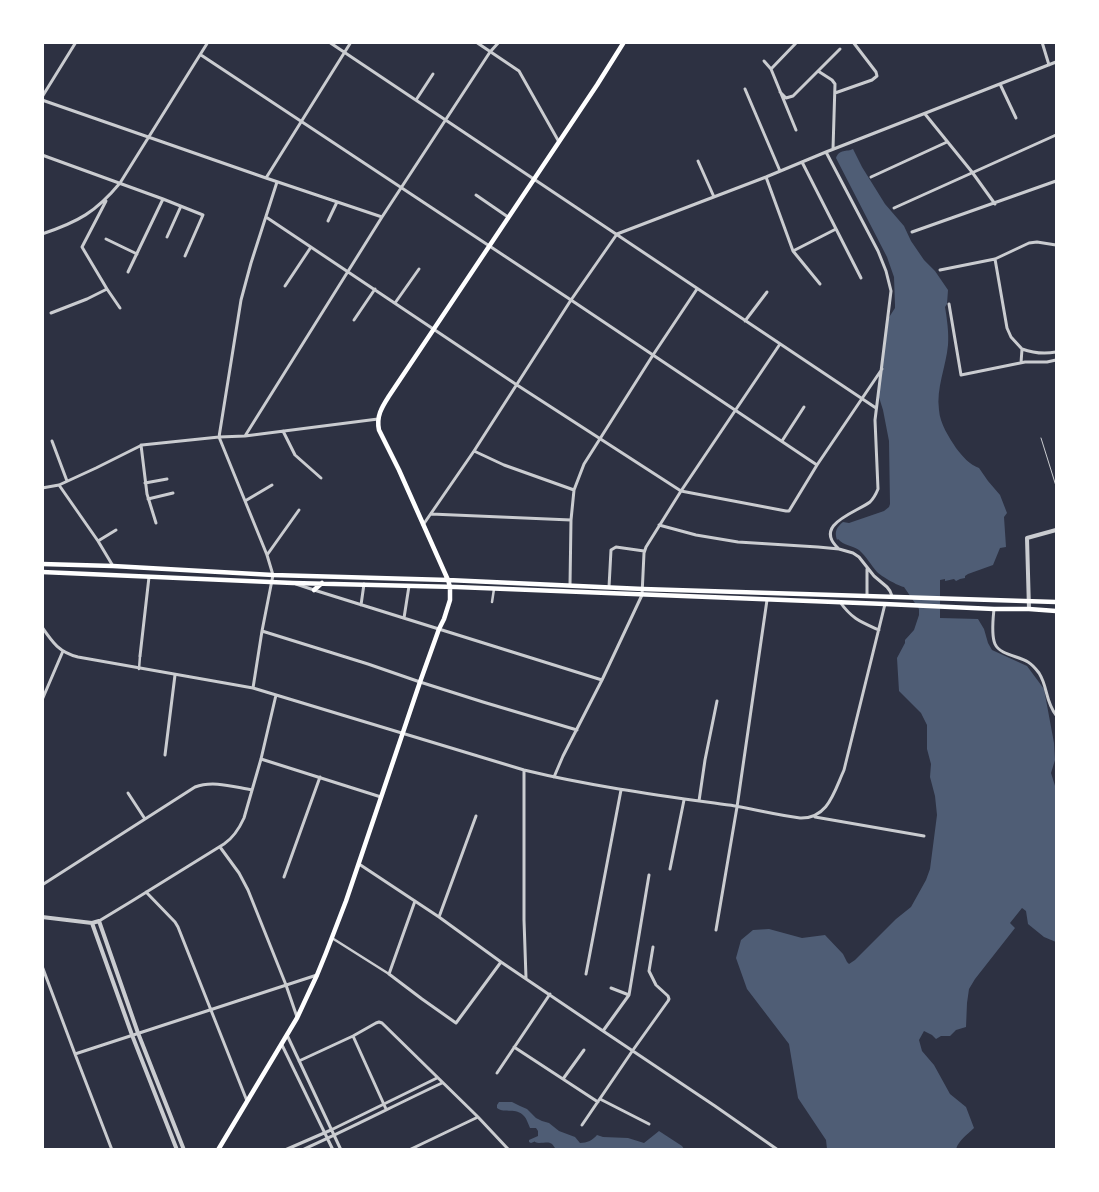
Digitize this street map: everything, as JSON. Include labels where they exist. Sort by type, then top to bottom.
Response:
[{"type":"main road","points":[[218,1150],[297,1018],[317,975],[346,901],[420,682],[450,600],[448,580],[379,430],[378,419],[381,409],[624,42]]},
{"type":"main road","points":[[42,564],[273,575],[1056,602]]},
{"type":"main road","points":[[42,572],[1056,611]]},
{"type":"main road","points":[[314,590],[322,583]]},
{"type":"street","points":[[42,96],[76,42]]},
{"type":"street","points":[[42,234],[83,217],[109,196],[120,183],[208,42]]},
{"type":"street","points":[[329,42],[876,408]]},
{"type":"street","points":[[266,178],[351,42]]},
{"type":"street","points":[[476,42],[519,71],[559,142]]},
{"type":"street","points":[[245,436],[382,217],[490,52],[499,42]]},
{"type":"street","points":[[771,68],[796,42]]},
{"type":"street","points":[[835,93],[872,80],[877,76],[853,42]]},
{"type":"street","points":[[1042,42],[1049,65]]},
{"type":"street","points":[[780,92],[786,98],[792,97],[840,49]]},
{"type":"street","points":[[200,55],[817,465]]},
{"type":"street","points":[[764,61],[771,68],[796,130]]},
{"type":"street","points":[[423,525],[474,451],[571,300],[617,234],[1056,62]]},
{"type":"street","points":[[818,71],[834,82],[833,149]]},
{"type":"street","points":[[416,100],[433,74]]},
{"type":"street","points":[[1000,84],[1016,118]]},
{"type":"street","points":[[745,89],[780,171]]},
{"type":"street","points":[[42,100],[382,217]]},
{"type":"street","points":[[925,114],[995,204]]},
{"type":"street","points":[[894,208],[1056,135]]},
{"type":"street","points":[[871,177],[947,142]]},
{"type":"street","points":[[826,152],[878,251],[890,280],[891,297],[876,408],[875,431],[878,489],[875,496],[868,503],[842,518],[833,526],[830,535],[834,545],[839,550]]},
{"type":"street","points":[[42,155],[202,215],[185,256]]},
{"type":"street","points":[[698,161],[714,197]]},
{"type":"street","points":[[802,162],[861,278]]},
{"type":"street","points":[[766,177],[793,251],[820,284]]},
{"type":"street","points":[[912,232],[1056,181]]},
{"type":"street","points":[[252,688],[273,575],[267,555],[220,437],[241,300],[278,182]]},
{"type":"street","points":[[476,195],[508,217]]},
{"type":"street","points":[[109,196],[82,247],[120,308]]},
{"type":"street","points":[[128,272],[163,199]]},
{"type":"street","points":[[328,221],[337,202]]},
{"type":"street","points":[[167,237],[181,206]]},
{"type":"street","points":[[266,217],[517,385],[681,491],[787,511],[792,508],[817,465],[882,369]]},
{"type":"street","points":[[793,251],[836,229]]},
{"type":"street","points":[[106,239],[137,254]]},
{"type":"street","points":[[940,270],[995,259],[1036,242],[1056,245]]},
{"type":"street","points":[[285,286],[312,247]]},
{"type":"street","points":[[995,259],[1007,328],[1014,340],[1022,349],[1037,353],[1056,352]]},
{"type":"street","points":[[396,303],[419,269]]},
{"type":"street","points":[[51,313],[107,289]]},
{"type":"street","points":[[354,320],[375,289]]},
{"type":"street","points":[[570,585],[571,520],[574,490],[584,464],[697,289]]},
{"type":"street","points":[[745,321],[768,292]]},
{"type":"street","points":[[949,304],[962,375],[1021,363],[1056,360]]},
{"type":"street","points":[[554,777],[642,595],[644,551],[681,491],[780,343]]},
{"type":"street","points":[[1021,363],[1022,349]]},
{"type":"street","points":[[782,441],[804,407]]},
{"type":"street","points":[[42,488],[59,485],[141,445],[245,436],[378,419]]},
{"type":"street","points":[[283,431],[295,456],[321,478]]},
{"type":"street","points":[[52,441],[67,481]]},
{"type":"street","points":[[141,445],[148,499],[156,523]]},
{"type":"street","points":[[474,451],[504,465],[574,490]]},
{"type":"street","points":[[145,483],[167,479]]},
{"type":"street","points":[[59,485],[113,566]]},
{"type":"street","points":[[245,501],[272,485]]},
{"type":"street","points":[[148,499],[173,493]]},
{"type":"street","points":[[267,555],[299,510]]},
{"type":"street","points":[[431,514],[571,520]]},
{"type":"street","points":[[659,525],[696,536],[738,542],[839,550],[856,554],[874,576],[887,586],[892,596]]},
{"type":"street","points":[[98,541],[116,530]]},
{"type":"street","points":[[1029,609],[1027,538],[1056,530]]},
{"type":"street","points":[[609,587],[613,548],[644,551]]},
{"type":"street","points":[[866,595],[867,568]]},
{"type":"street","points":[[139,669],[149,577]]},
{"type":"street","points":[[293,583],[602,680]]},
{"type":"street","points":[[361,605],[364,584]]},
{"type":"street","points":[[404,618],[409,586]]},
{"type":"street","points":[[492,602],[494,589]]},
{"type":"street","points":[[716,930],[737,807],[767,599]]},
{"type":"street","points":[[840,602],[855,619],[879,630]]},
{"type":"street","points":[[42,627],[54,643],[63,651],[78,658],[252,688],[524,770],[621,790],[806,818],[821,812],[829,803],[844,770],[885,604]]},
{"type":"street","points":[[994,609],[994,643],[1002,650],[1029,662],[1037,670],[1044,682],[1048,701],[1056,715]]},
{"type":"street","points":[[262,631],[576,730]]},
{"type":"street","points":[[42,700],[63,651]]},
{"type":"street","points":[[165,755],[175,675]]},
{"type":"street","points":[[42,916],[92,923],[99,921],[220,847],[232,837],[241,825],[252,790],[276,695]]},
{"type":"street","points":[[700,801],[705,760],[717,701]]},
{"type":"street","points":[[261,759],[381,796]]},
{"type":"street","points":[[524,770],[526,978]]},
{"type":"street","points":[[284,877],[320,777]]},
{"type":"street","points":[[42,885],[188,790],[201,785],[214,784],[252,790]]},
{"type":"street","points":[[586,974],[621,790]]},
{"type":"street","points":[[128,792],[145,819]]},
{"type":"street","points":[[670,869],[684,800]]},
{"type":"street","points":[[439,917],[476,816]]},
{"type":"street","points":[[814,816],[924,836]]},
{"type":"street","points":[[220,847],[246,886],[286,985],[297,1018]]},
{"type":"street","points":[[359,864],[778,1150]]},
{"type":"street","points":[[603,1031],[629,995],[649,875]]},
{"type":"street","points":[[146,892],[178,927],[248,1101]]},
{"type":"street","points":[[389,974],[415,902]]},
{"type":"street","points":[[99,921],[138,1033],[184,1150]]},
{"type":"street","points":[[92,923],[132,1035],[177,1150]]},
{"type":"street","points":[[332,938],[389,974],[456,1023],[501,962]]},
{"type":"street","points":[[582,1125],[668,1001],[668,996],[656,985],[650,971],[653,947]]},
{"type":"street","points":[[42,966],[112,1150]]},
{"type":"street","points":[[75,1054],[317,975]]},
{"type":"street","points":[[611,988],[629,995]]},
{"type":"street","points":[[497,1073],[550,994]]},
{"type":"street","points":[[299,1061],[376,1023],[382,1023],[478,1117],[508,1150]]},
{"type":"street","points":[[287,1035],[341,1150]]},
{"type":"street","points":[[353,1036],[386,1109]]},
{"type":"street","points":[[282,1044],[333,1150]]},
{"type":"street","points":[[514,1047],[599,1101],[649,1124]]},
{"type":"street","points":[[563,1079],[584,1050]]},
{"type":"street","points":[[285,1150],[331,1130],[437,1078]]},
{"type":"street","points":[[302,1150],[442,1083]]},
{"type":"street","points":[[409,1150],[478,1117]]},
{"type":"lane","points":[[1041,438],[1056,486]]},
{"type":"water","points":[[853,149],[885,204],[904,226],[911,241],[924,260],[935,271],[948,290],[945,307],[948,345],[938,402],[941,420],[956,448],[969,462],[979,468],[1000,495],[1007,513],[1004,517],[1006,547],[1000,548],[993,565],[968,574],[965,578],[956,581],[954,579],[940,580],[940,618],[978,619],[992,650],[1027,666],[1044,689],[1054,743],[1055,760],[1051,773],[1056,789],[1056,942],[1044,937],[1028,924],[1026,911],[1022,908],[1010,923],[1015,928],[969,989],[966,1027],[956,1030],[950,1036],[941,1036],[936,1039],[924,1031],[919,1040],[922,1051],[934,1065],[950,1094],[966,1107],[974,1128],[961,1140],[956,1149],[827,1149],[826,1140],[798,1098],[789,1044],[747,989],[736,958],[741,940],[753,930],[769,929],[802,938],[825,935],[843,954],[849,964],[911,907],[930,869],[937,815],[930,777],[931,764],[927,749],[927,725],[921,713],[899,691],[897,658],[905,640],[914,630],[919,609],[904,587],[879,574],[859,550],[837,540],[836,534],[843,522],[849,523],[884,511],[890,504],[889,441],[878,394],[886,322],[895,308],[894,277],[887,257],[836,158],[841,152]]},
{"type":"water","points":[[499,1102],[512,1102],[527,1109],[536,1118],[549,1123],[559,1131],[575,1137],[580,1143],[590,1141],[597,1135],[628,1138],[644,1143],[659,1131],[684,1149],[556,1150],[549,1143],[529,1142],[529,1140],[538,1136],[536,1128],[530,1128],[521,1113],[503,1111],[497,1108]]}]
